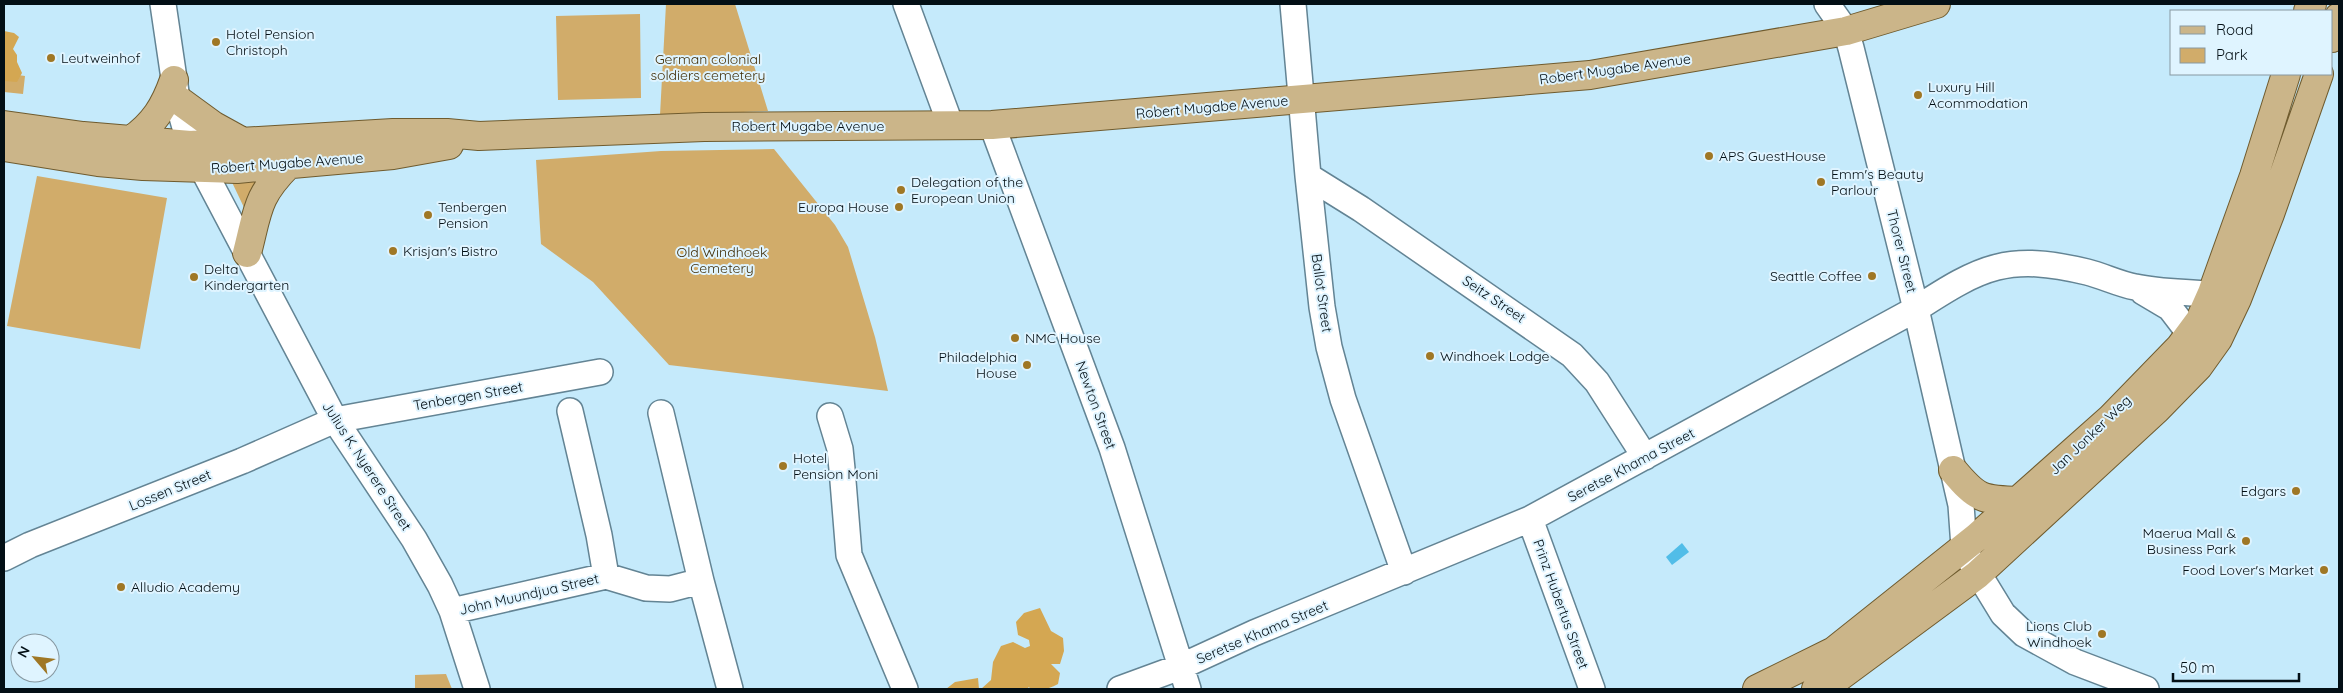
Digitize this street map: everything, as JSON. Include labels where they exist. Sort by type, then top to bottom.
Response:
[{"type":"main road","name":"Robert Mugabe Avenue","points":[[4,125],[131,140],[196,157],[243,142],[393,133],[447,133],[479,136],[704,127],[992,125],[1590,75],[1846,31],[1936,4]]},
{"type":"main road","points":[[2333,35],[2339,17]]},
{"type":"main road","name":"Jan Jonker Weg","points":[[1816,689],[1839,677],[1983,571],[2178,390],[2198,367],[2224,327],[2225,296],[2254,176],[2286,75]]},
{"type":"main road","name":"Jan Jonker Weg","points":[[1757,689],[1834,651],[1971,542],[2020,501],[2111,418],[2180,347],[2195,326],[2225,296],[2270,214],[2319,75]]},
{"type":"main road","points":[[131,140],[146,130],[175,89],[214,126],[243,142]]},
{"type":"main road","name":"Robert Mugabe Avenue","points":[[4,147],[98,162],[196,157],[288,165],[393,155],[446,146],[479,136]]},
{"type":"main road","points":[[248,253],[259,202],[267,187],[288,165]]},
{"type":"main road","points":[[1953,470],[1972,491],[1981,497],[1990,501],[2020,501]]},
{"type":"street","name":"Julius K. Nyerere Street","points":[[163,4],[175,89],[196,157],[335,420],[414,539],[440,585],[452,611],[477,689]]},
{"type":"street","points":[[906,4],[951,126]]},
{"type":"street","name":"Ballot Street","points":[[1294,4],[1300,99],[1322,308],[1343,400],[1404,572]]},
{"type":"street","name":"Thorer Street","points":[[1827,4],[1846,31],[1916,309],[1961,505],[1971,542],[1983,571],[2047,646],[2083,665],[2146,689]]},
{"type":"street","name":"Newton Street","points":[[992,125],[1112,448],[1184,678]]},
{"type":"street","name":"Seitz Street","points":[[1308,176],[1377,220],[1572,355],[1597,382],[1645,457]]},
{"type":"street","name":"Seretse Khama Street","points":[[1120,689],[1184,678],[1254,633],[1530,520],[1916,309],[1970,275],[1999,265],[2039,263],[2088,272],[2134,287],[2170,308],[2183,325],[2195,326]]},
{"type":"street","name":"Seretse Khama Street","points":[[2134,287],[2225,296]]},
{"type":"street","points":[[2195,326],[2224,327]]},
{"type":"street","name":"Tenbergen Street","points":[[335,420],[600,372]]},
{"type":"street","points":[[570,411],[600,535],[606,576],[646,588],[670,589],[701,582]]},
{"type":"street","points":[[661,413],[701,582],[730,689]]},
{"type":"street","points":[[830,416],[842,464],[848,555],[905,689]]},
{"type":"street","name":"Lossen Street","points":[[4,558],[30,545],[242,461],[335,420]]},
{"type":"street","name":"Prinz Hubertus Street","points":[[1530,520],[1592,689]]},
{"type":"street","name":"John Muundjua Street","points":[[452,611],[606,576]]},
{"type":"green space","name":"German colonial soldiers cemetery","points":[[666,4],[735,4],[768,111],[660,115]]},
{"type":"green space","points":[[640,14],[641,98],[558,100],[556,16]]},
{"type":"green space","points":[[4,73],[25,76],[23,94],[4,92]]},
{"type":"green space","name":"Old Windhoek Cemetery","points":[[774,149],[835,225],[848,247],[875,337],[888,391],[669,365],[593,282],[541,244],[536,160],[661,151]]},
{"type":"green space","points":[[265,174],[249,218],[229,176]]},
{"type":"green space","points":[[37,176],[167,198],[140,349],[7,326]]},
{"type":"green space","points":[[446,674],[452,689],[415,689],[415,675]]},
{"type":"shaded area","points":[[4,31],[14,33],[19,37],[13,49],[17,55],[17,62],[22,73],[17,82],[4,81]]},
{"type":"shaded area","points":[[1040,608],[1051,631],[1063,638],[1064,651],[1060,664],[1051,664],[1060,673],[1058,684],[1040,690],[1028,687],[1029,689],[981,689],[991,680],[993,662],[1001,646],[1013,642],[1025,648],[1030,646],[1029,640],[1018,635],[1016,622],[1024,613]]},
{"type":"shaded area","points":[[978,678],[979,689],[946,689],[955,682]]},
{"type":"water","points":[[1682,543],[1689,552],[1672,565],[1666,557]]},
{"type":"place","name":"Hotel Pension Christoph","points":[[216,42]]},
{"type":"place","name":"Leutweinhof","points":[[51,58]]},
{"type":"place","name":"Luxury Hill Acommodation","points":[[1918,95]]},
{"type":"place","name":"APS GuestHouse","points":[[1709,156]]},
{"type":"place","name":"Emm's Beauty Parlour","points":[[1821,182]]},
{"type":"place","name":"Delegation of the European Union","points":[[901,190]]},
{"type":"place","name":"Europa House","points":[[899,207]]},
{"type":"place","name":"Tenbergen Pension","points":[[428,215]]},
{"type":"place","name":"Krisjan's Bistro","points":[[393,251]]},
{"type":"place","name":"Seattle Coffee","points":[[1872,276]]},
{"type":"place","name":"Delta Kindergarten","points":[[194,277]]},
{"type":"place","name":"NMC House","points":[[1015,338]]},
{"type":"place","name":"Windhoek Lodge","points":[[1430,356]]},
{"type":"place","name":"Philadelphia House","points":[[1027,365]]},
{"type":"place","name":"Hotel Pension Moni","points":[[783,466]]},
{"type":"place","name":"Edgars","points":[[2296,491]]},
{"type":"place","name":"Maerua Mall & Business Park","points":[[2246,541]]},
{"type":"place","name":"Food Lover's Market","points":[[2324,570]]},
{"type":"place","name":"Alludio Academy","points":[[121,587]]},
{"type":"place","name":"Lions Club Windhoek","points":[[2102,634]]}]
